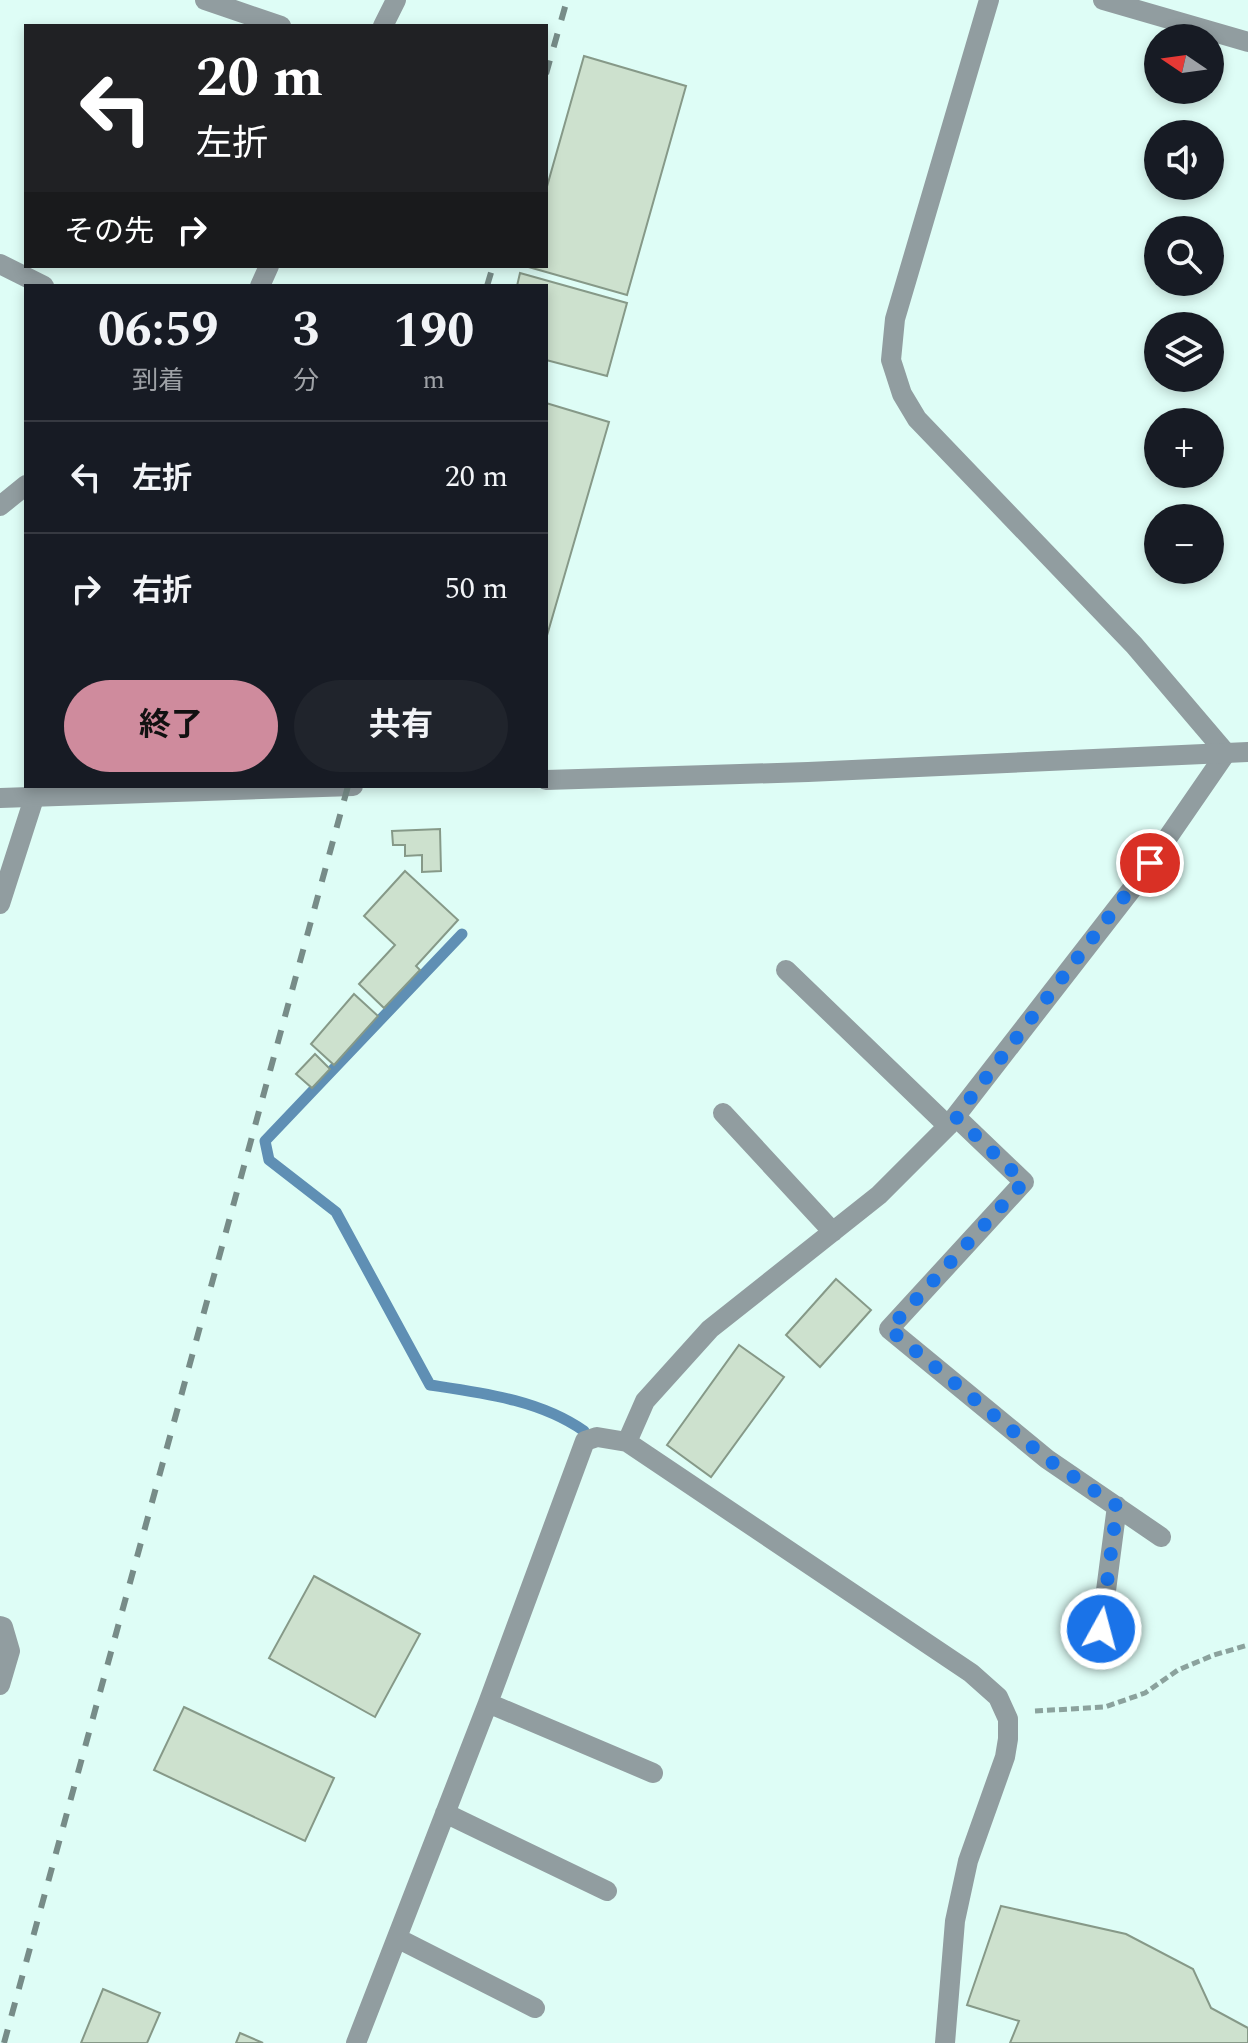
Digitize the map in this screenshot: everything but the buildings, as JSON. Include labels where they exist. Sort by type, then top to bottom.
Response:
[{"type":"street","points":[[205,0],[275,24]]},
{"type":"street","points":[[384,24],[396,0]]},
{"type":"street","points":[[989,0],[895,319],[891,360],[902,394],[917,419],[1134,645],[1226,753]]},
{"type":"street","points":[[1103,0],[1152,7],[1248,42]]},
{"type":"street","points":[[0,264],[40,284]]},
{"type":"street","points":[[0,506],[24,487]]},
{"type":"street","points":[[548,780],[1248,752]]},
{"type":"street","points":[[627,1442],[645,1401],[710,1329],[879,1195],[952,1121],[1135,885],[1226,753]]},
{"type":"street","points":[[0,798],[282,788]]},
{"type":"street","points":[[0,904],[35,795]]},
{"type":"street","points":[[786,970],[1024,1182],[889,1329],[1047,1459],[1161,1537]]},
{"type":"street","points":[[723,1113],[833,1232]]},
{"type":"street","points":[[356,2043],[488,1703],[585,1441],[597,1437],[627,1442],[971,1673],[998,1697],[1008,1719],[1005,1757],[968,1861],[955,1921],[945,2043]]},
{"type":"street","points":[[1101,1629],[1117,1506]]},
{"type":"street","points":[[0,1626],[3,1627],[10,1651],[0,1685]]},
{"type":"street","points":[[488,1703],[653,1773]]},
{"type":"street","points":[[445,1813],[607,1891]]},
{"type":"street","points":[[397,1938],[535,2008]]},
{"type":"path","points":[[1005,1712],[1105,1707],[1145,1693],[1190,1665],[1248,1645]]},
{"type":"waterway","points":[[462,934],[265,1141],[269,1160],[336,1212],[430,1385],[530,1405],[567,1420],[584,1431]]},
{"type":"railway","points":[[548,67],[567,0]]},
{"type":"railway","points":[[488,284],[492,268]]},
{"type":"railway","points":[[4,2043],[347,788]]},
{"type":"route","points":[[1101,1629],[1117,1506],[1047,1459],[889,1329],[1024,1182],[956,1117],[1150,863]]}]
